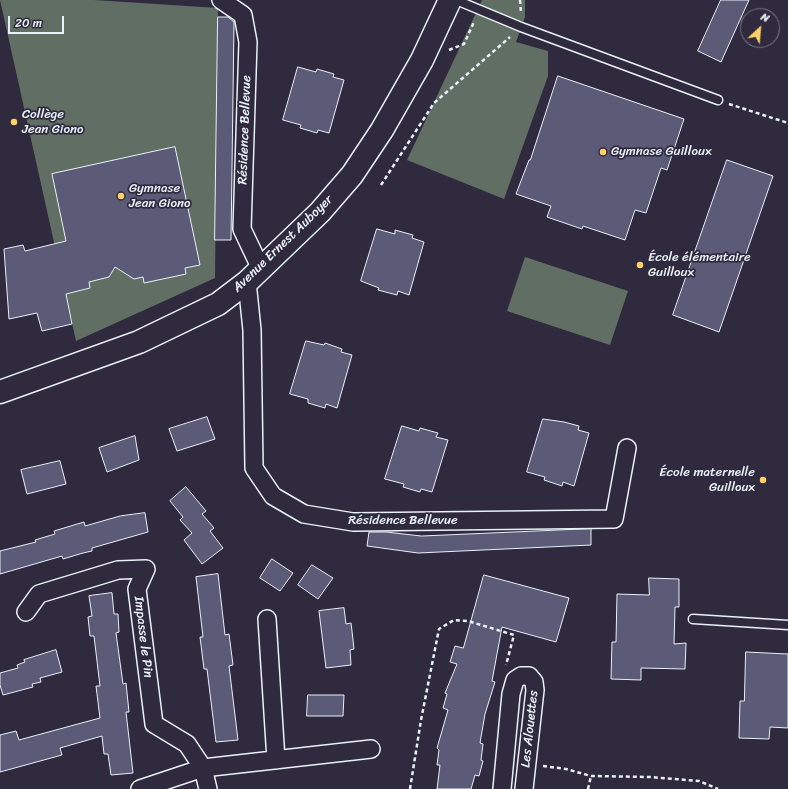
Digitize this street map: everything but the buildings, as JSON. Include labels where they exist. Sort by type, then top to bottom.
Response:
[{"type":"street","name":"Résidence Bellevue","points":[[221,0],[244,15],[248,42],[242,230],[254,276],[252,330],[254,468],[273,496],[304,514],[353,522],[614,519],[627,448]]},
{"type":"street","name":"Avenue Ernest Auboyer","points":[[0,392],[139,342],[218,304],[254,276],[320,212],[352,175],[382,130],[422,60],[450,0]]},
{"type":"street","name":"Impasse le Pin","points":[[26,612],[39,594],[118,570],[146,569],[137,589],[154,724],[187,744],[203,768],[208,789]]},
{"type":"street","points":[[267,619],[276,760]]},
{"type":"street","name":"Les Alouettes","points":[[502,789],[511,694],[515,680],[521,676],[529,676],[534,682],[535,690],[524,789]]},
{"type":"street","points":[[140,789],[203,768],[371,749]]},
{"type":"lane","points":[[456,0],[521,28],[718,100]]},
{"type":"lane","points":[[693,619],[788,625]]},
{"type":"path","points":[[381,185],[434,103],[521,28],[520,0]]},
{"type":"path","points":[[422,60],[464,44],[480,10]]},
{"type":"path","points":[[718,100],[788,123]]},
{"type":"path","points":[[410,789],[421,720],[439,629],[454,620],[468,621],[514,635],[504,672]]},
{"type":"path","points":[[526,764],[566,769],[591,776],[699,781],[718,789]]},
{"type":"path","points":[[588,789],[591,776]]},
{"type":"green space","points":[[0,0],[94,0],[218,8],[215,278],[76,341]]},
{"type":"green space","points":[[482,0],[525,0],[525,17],[516,42],[548,51],[548,76],[504,199],[407,160]]},
{"type":"green space","points":[[525,257],[628,291],[610,345],[507,311]]},
{"type":"place","name":"Collège Jean Giono","points":[[14,122]]},
{"type":"place","name":"Gymnase Guilloux","points":[[603,152]]},
{"type":"place","name":"Gymnase Jean Giono","points":[[121,196]]},
{"type":"place","name":"École élémentaire Guilloux","points":[[640,265]]},
{"type":"place","name":"École maternelle Guilloux","points":[[763,480]]}]
